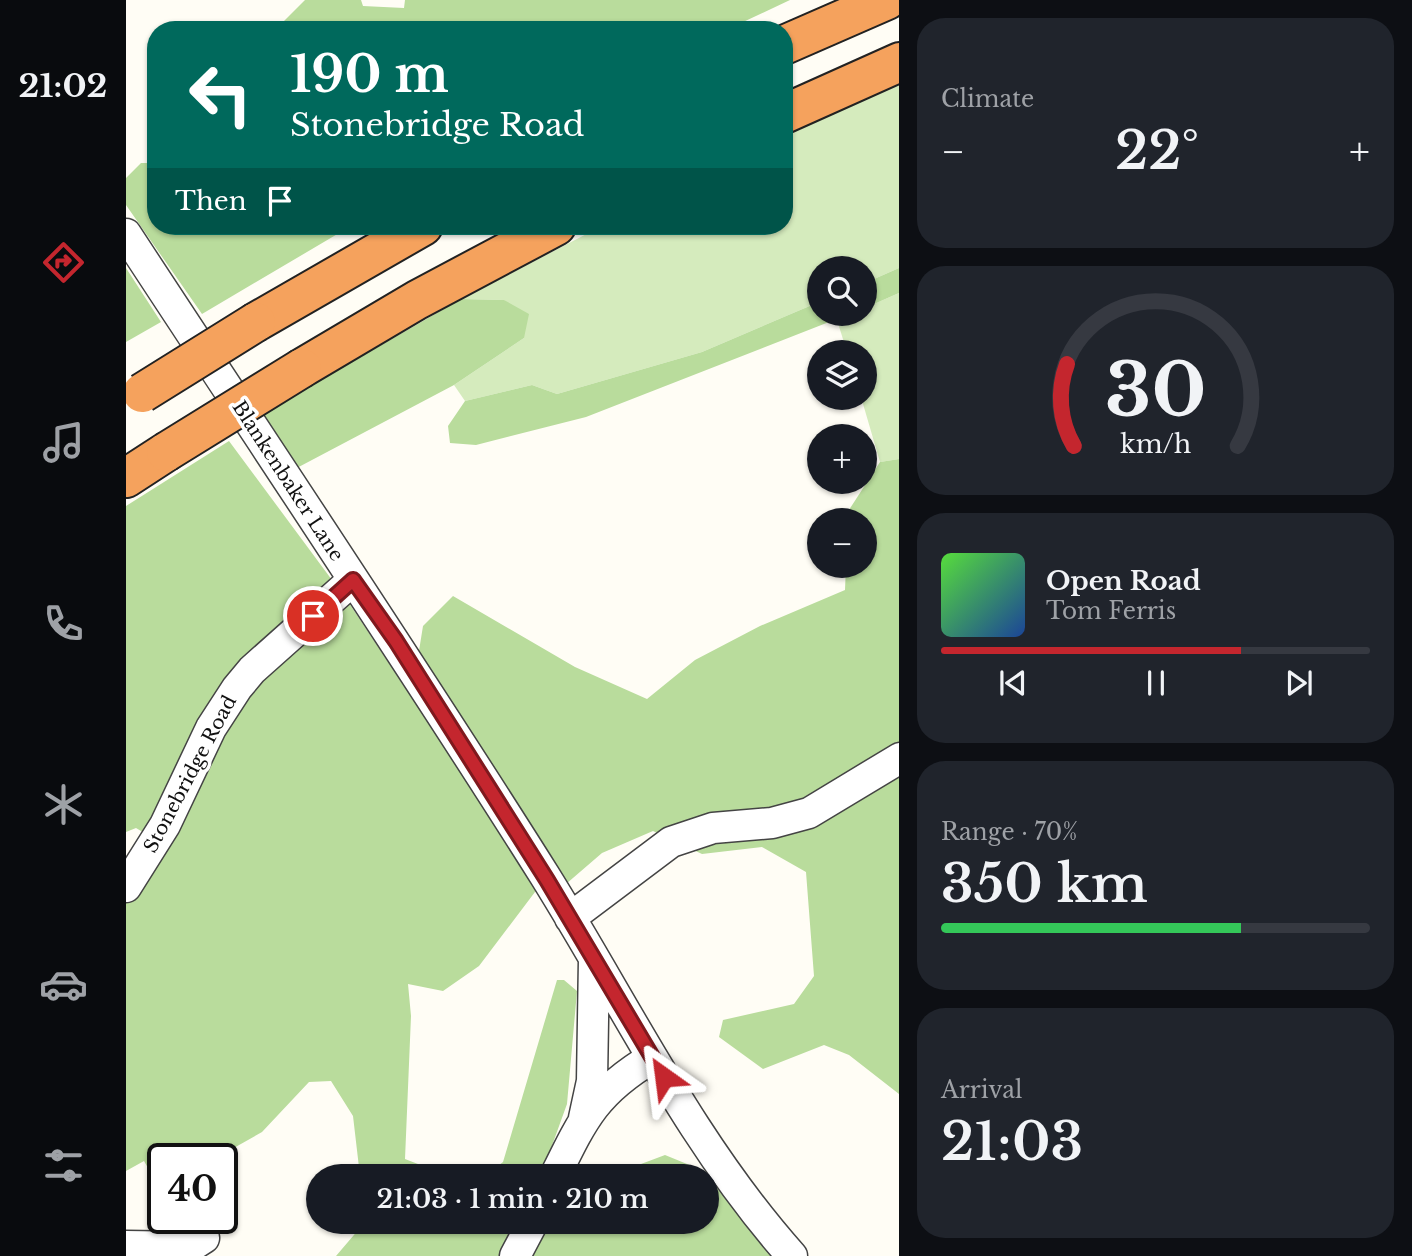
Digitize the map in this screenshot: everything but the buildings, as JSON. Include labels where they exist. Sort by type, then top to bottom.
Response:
[{"type":"highway","points":[[793,41],[887,0]]},
{"type":"highway","points":[[793,110],[899,62]]},
{"type":"highway","points":[[134,398],[256,322],[407,235]]},
{"type":"highway","points":[[126,478],[417,300],[539,235]]},
{"type":"street","name":"Blankenbaker Lane","points":[[126,234],[353,580],[396,641],[570,918],[701,1136],[792,1256]]},
{"type":"street","name":"Stonebridge Road","points":[[126,887],[166,825],[211,728],[237,688],[253,670],[353,580]]},
{"type":"street","points":[[570,918],[671,842],[713,828],[772,823],[809,813],[899,758]]},
{"type":"street","points":[[584,1118],[592,1081],[594,959]]},
{"type":"street","points":[[561,1164],[584,1118],[607,1090],[626,1073],[652,1058]]},
{"type":"street","points":[[515,1256],[527,1234]]},
{"type":"street","points":[[126,1246],[190,1247],[204,1238]]},
{"type":"green space","points":[[305,0],[361,0],[363,6],[404,8],[405,0],[790,0],[745,21],[284,21]]},
{"type":"green space","points":[[899,84],[899,268],[877,278],[877,256],[807,256],[807,307],[702,352],[557,394],[532,385],[465,401],[454,385],[524,338],[504,300],[461,299],[585,235],[793,235],[793,131]]},
{"type":"green space","points":[[141,163],[147,163],[147,235],[336,235],[202,314],[126,205],[126,178]]},
{"type":"green space","points":[[126,268],[161,322],[126,342]]},
{"type":"green space","points":[[899,268],[899,293],[877,303],[877,278]]},
{"type":"green space","points":[[899,293],[899,459],[880,462],[877,452],[877,424],[869,424],[865,410],[877,410],[877,340],[843,340],[839,326],[877,326],[877,303]]},
{"type":"green space","points":[[461,299],[504,300],[529,314],[524,338],[454,385],[293,470],[262,414]]},
{"type":"green space","points":[[807,307],[807,326],[819,326],[586,417],[476,445],[450,443],[448,426],[465,401],[532,385],[557,394],[702,352]]},
{"type":"green space","points":[[229,441],[349,603],[538,888],[479,966],[443,991],[408,984],[411,1016],[405,1159],[418,1164],[359,1164],[353,1116],[331,1081],[309,1082],[262,1132],[238,1146],[238,1143],[147,1143],[147,1166],[144,1161],[126,1171],[126,901],[168,847],[136,828],[126,832],[126,506]]},
{"type":"green space","points":[[899,459],[899,1094],[849,1055],[824,1045],[763,1069],[719,1037],[723,1020],[794,1004],[814,976],[806,872],[762,847],[702,854],[653,831],[602,853],[566,884],[418,657],[423,626],[453,596],[575,667],[647,699],[695,660],[760,626],[845,590],[845,578],[877,578],[877,508],[850,508],[859,494],[877,494],[877,467],[880,462]]},
{"type":"green space","points":[[557,980],[564,980],[577,991],[567,1104],[545,1164],[500,1164]]},
{"type":"green space","points":[[665,1155],[687,1164],[641,1164]]},
{"type":"green space","points":[[719,1182],[772,1256],[521,1256],[533,1234],[719,1234]]},
{"type":"green space","points":[[355,1234],[515,1234],[503,1256],[336,1256]]},
{"type":"route","points":[[313,616],[353,580],[396,641],[547,880],[664,1077]]}]
